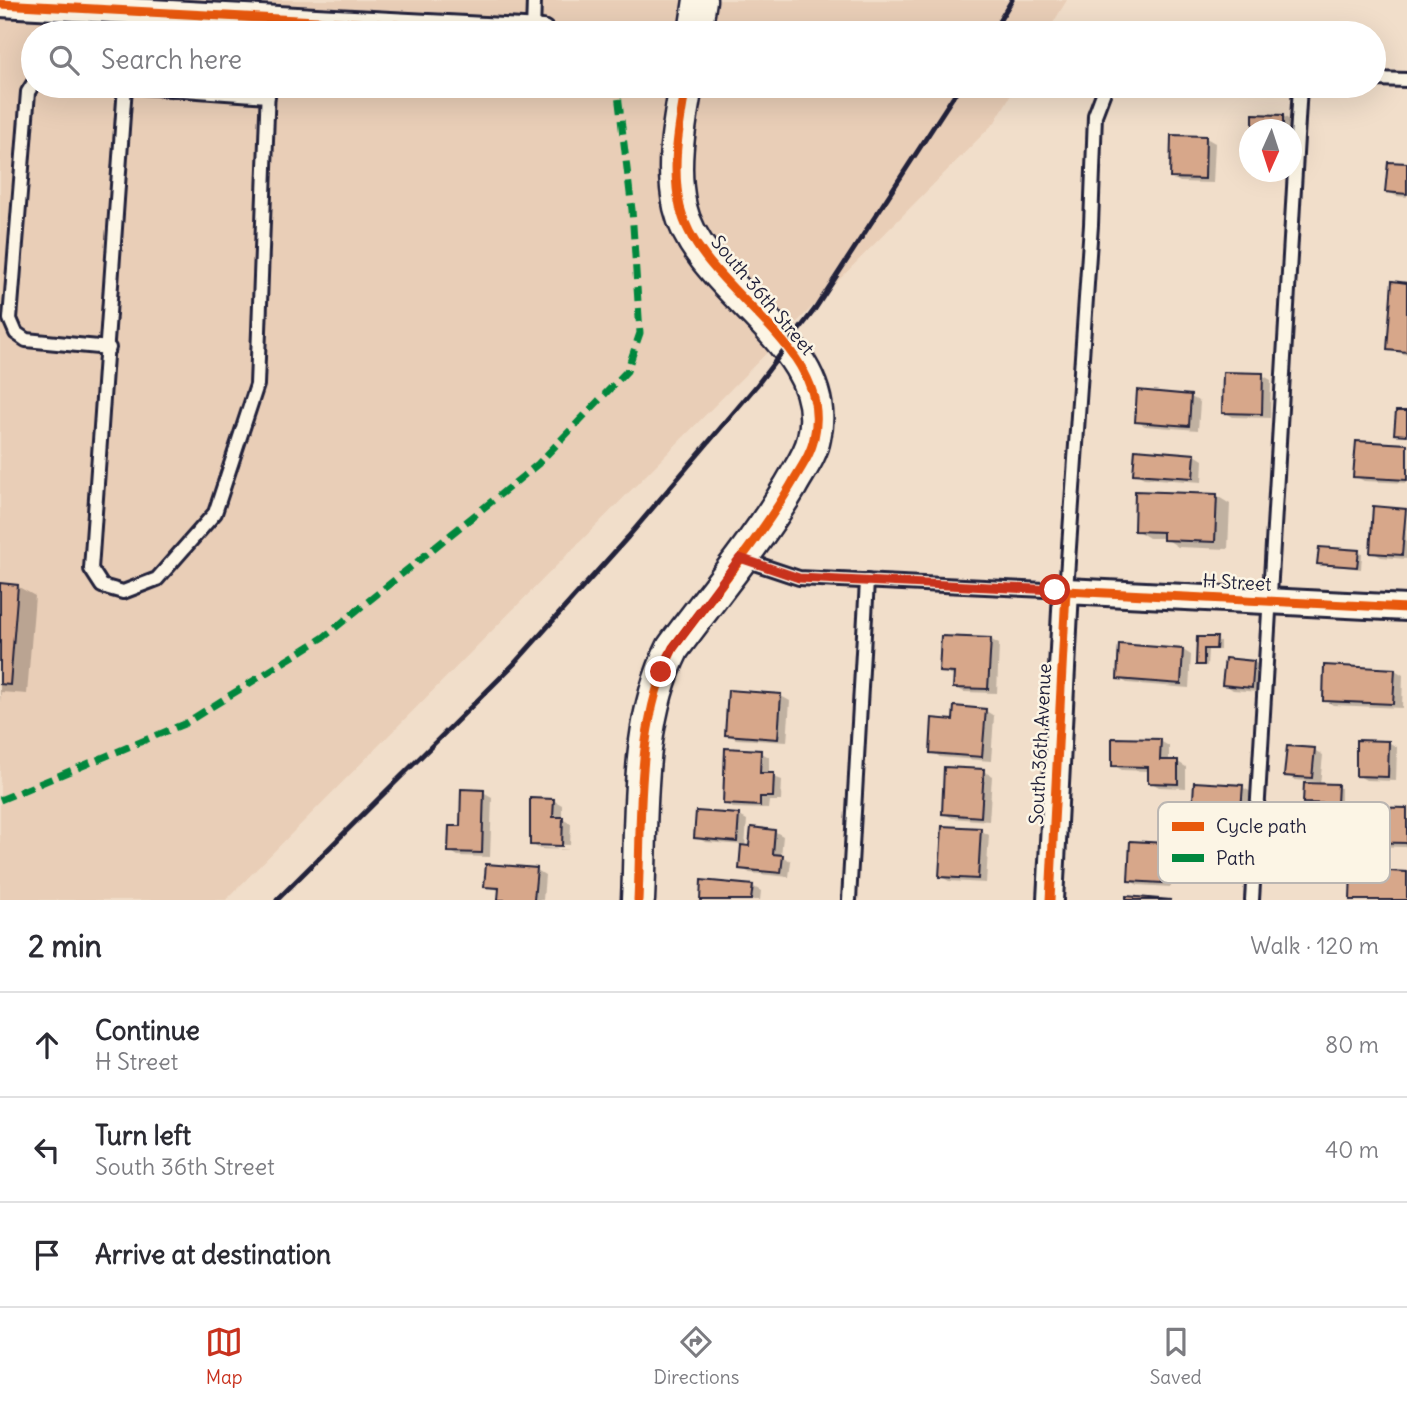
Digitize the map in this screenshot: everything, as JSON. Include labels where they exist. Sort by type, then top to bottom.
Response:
[{"type":"street","points":[[697,21],[700,0]]},
{"type":"street","points":[[0,4],[69,4],[336,21]]},
{"type":"street","name":"South 36th Street","points":[[638,900],[646,751],[661,672],[673,648],[777,507],[808,456],[814,438],[816,403],[809,383],[792,352],[734,290],[698,245],[680,209],[676,164],[684,98]]},
{"type":"street","name":"H Street","points":[[1066,591],[1407,608]]},
{"type":"street","name":"South 36th Avenue","points":[[1050,900],[1066,591]]},
{"type":"lane","points":[[533,21],[534,0]]},
{"type":"lane","points":[[1386,79],[1407,80]]},
{"type":"lane","points":[[28,98],[10,319],[16,333],[26,340],[109,348]]},
{"type":"lane","points":[[125,98],[91,569],[102,586],[122,592],[157,579],[215,513],[257,385],[268,98]]},
{"type":"lane","name":"South 36th Avenue","points":[[1066,591],[1091,225],[1095,115],[1101,98]]},
{"type":"lane","points":[[1257,802],[1299,98]]},
{"type":"lane","name":"H Street","points":[[740,558],[799,578],[1066,591]]},
{"type":"lane","points":[[849,900],[867,581]]},
{"type":"shaded area","points":[[272,0],[1067,0],[1054,21],[21,21],[21,98],[1009,98],[995,122],[226,900],[0,900],[0,4],[271,18]]},
{"type":"building","points":[[1253,114],[1283,115],[1283,119],[1253,119]]},
{"type":"building","points":[[1171,135],[1206,136],[1205,179],[1170,178]]},
{"type":"building","points":[[1388,162],[1407,163],[1407,194],[1385,192]]},
{"type":"building","points":[[1392,281],[1407,283],[1407,352],[1387,350]]},
{"type":"building","points":[[1223,372],[1263,373],[1262,414],[1222,413]]},
{"type":"building","points":[[1137,390],[1191,395],[1189,426],[1135,422]]},
{"type":"building","points":[[1396,411],[1407,411],[1407,435],[1394,434]]},
{"type":"building","points":[[1356,441],[1407,444],[1407,480],[1353,477]]},
{"type":"building","points":[[1135,449],[1195,454],[1193,478],[1133,474]]},
{"type":"building","points":[[1135,491],[1217,494],[1215,542],[1163,540],[1163,532],[1134,531]]},
{"type":"building","points":[[1373,506],[1406,509],[1402,555],[1370,553]]},
{"type":"building","points":[[1319,547],[1359,550],[1357,567],[1317,564]]},
{"type":"building","points":[[0,583],[18,585],[10,685],[0,684]]},
{"type":"building","points":[[941,636],[991,638],[988,689],[953,688],[954,673],[939,672]]},
{"type":"building","points":[[1197,637],[1217,637],[1216,649],[1204,649],[1204,665],[1196,665]]},
{"type":"building","points":[[1119,644],[1183,649],[1181,684],[1117,679]]},
{"type":"building","points":[[1225,658],[1254,661],[1252,688],[1222,685]]},
{"type":"building","points":[[1324,665],[1395,669],[1393,704],[1323,701]]},
{"type":"building","points":[[728,690],[781,694],[778,739],[725,735]]},
{"type":"building","points":[[954,706],[986,709],[982,757],[930,753],[932,718],[953,720]]},
{"type":"building","points":[[1112,738],[1161,739],[1160,760],[1178,760],[1178,784],[1148,783],[1148,767],[1112,766]]},
{"type":"building","points":[[1356,740],[1389,741],[1388,777],[1356,776]]},
{"type":"building","points":[[1287,746],[1315,748],[1312,778],[1284,776]]},
{"type":"building","points":[[725,748],[761,750],[760,773],[774,773],[773,797],[760,797],[760,806],[723,804]]},
{"type":"building","points":[[944,767],[984,769],[981,817],[942,814]]},
{"type":"building","points":[[1194,782],[1243,785],[1242,802],[1193,802]]},
{"type":"building","points":[[1304,783],[1338,784],[1337,802],[1303,802]]},
{"type":"building","points":[[461,789],[484,790],[482,853],[448,852],[449,826],[460,826]]},
{"type":"building","points":[[530,798],[554,799],[553,817],[563,817],[562,846],[530,845]]},
{"type":"building","points":[[1390,808],[1407,808],[1407,843],[1390,843]]},
{"type":"building","points":[[696,811],[739,814],[737,842],[694,838]]},
{"type":"building","points":[[942,826],[981,828],[978,879],[939,877]]},
{"type":"building","points":[[751,827],[775,830],[773,854],[783,855],[781,873],[739,869],[741,845],[749,846]]},
{"type":"building","points":[[1130,841],[1158,843],[1158,883],[1128,881]]},
{"type":"building","points":[[486,864],[537,868],[534,900],[498,900],[499,888],[484,887]]},
{"type":"building","points":[[1390,871],[1407,872],[1407,900],[1350,900],[1351,883],[1390,883]]},
{"type":"building","points":[[701,880],[753,885],[751,900],[700,900]]},
{"type":"building","points":[[1126,896],[1171,900],[1126,900]]},
{"type":"railway","points":[[999,21],[1012,0]]},
{"type":"railway","points":[[277,900],[514,664],[628,537],[757,385],[815,309],[952,98]]},
{"type":"marked path","points":[[0,800],[184,724],[324,637],[538,464],[627,371],[640,333],[632,210],[618,98]]},
{"type":"cycle path","points":[[0,4],[318,21]]},
{"type":"cycle path","points":[[638,900],[646,739],[661,677],[673,648],[778,506],[808,456],[814,438],[815,405],[805,374],[786,346],[712,265],[692,237],[680,207],[676,161],[684,98]]},
{"type":"cycle path","points":[[1050,900],[1066,591],[1407,608]]},
{"type":"route","points":[[661,672],[673,648],[740,558],[799,578],[1055,590]]}]
